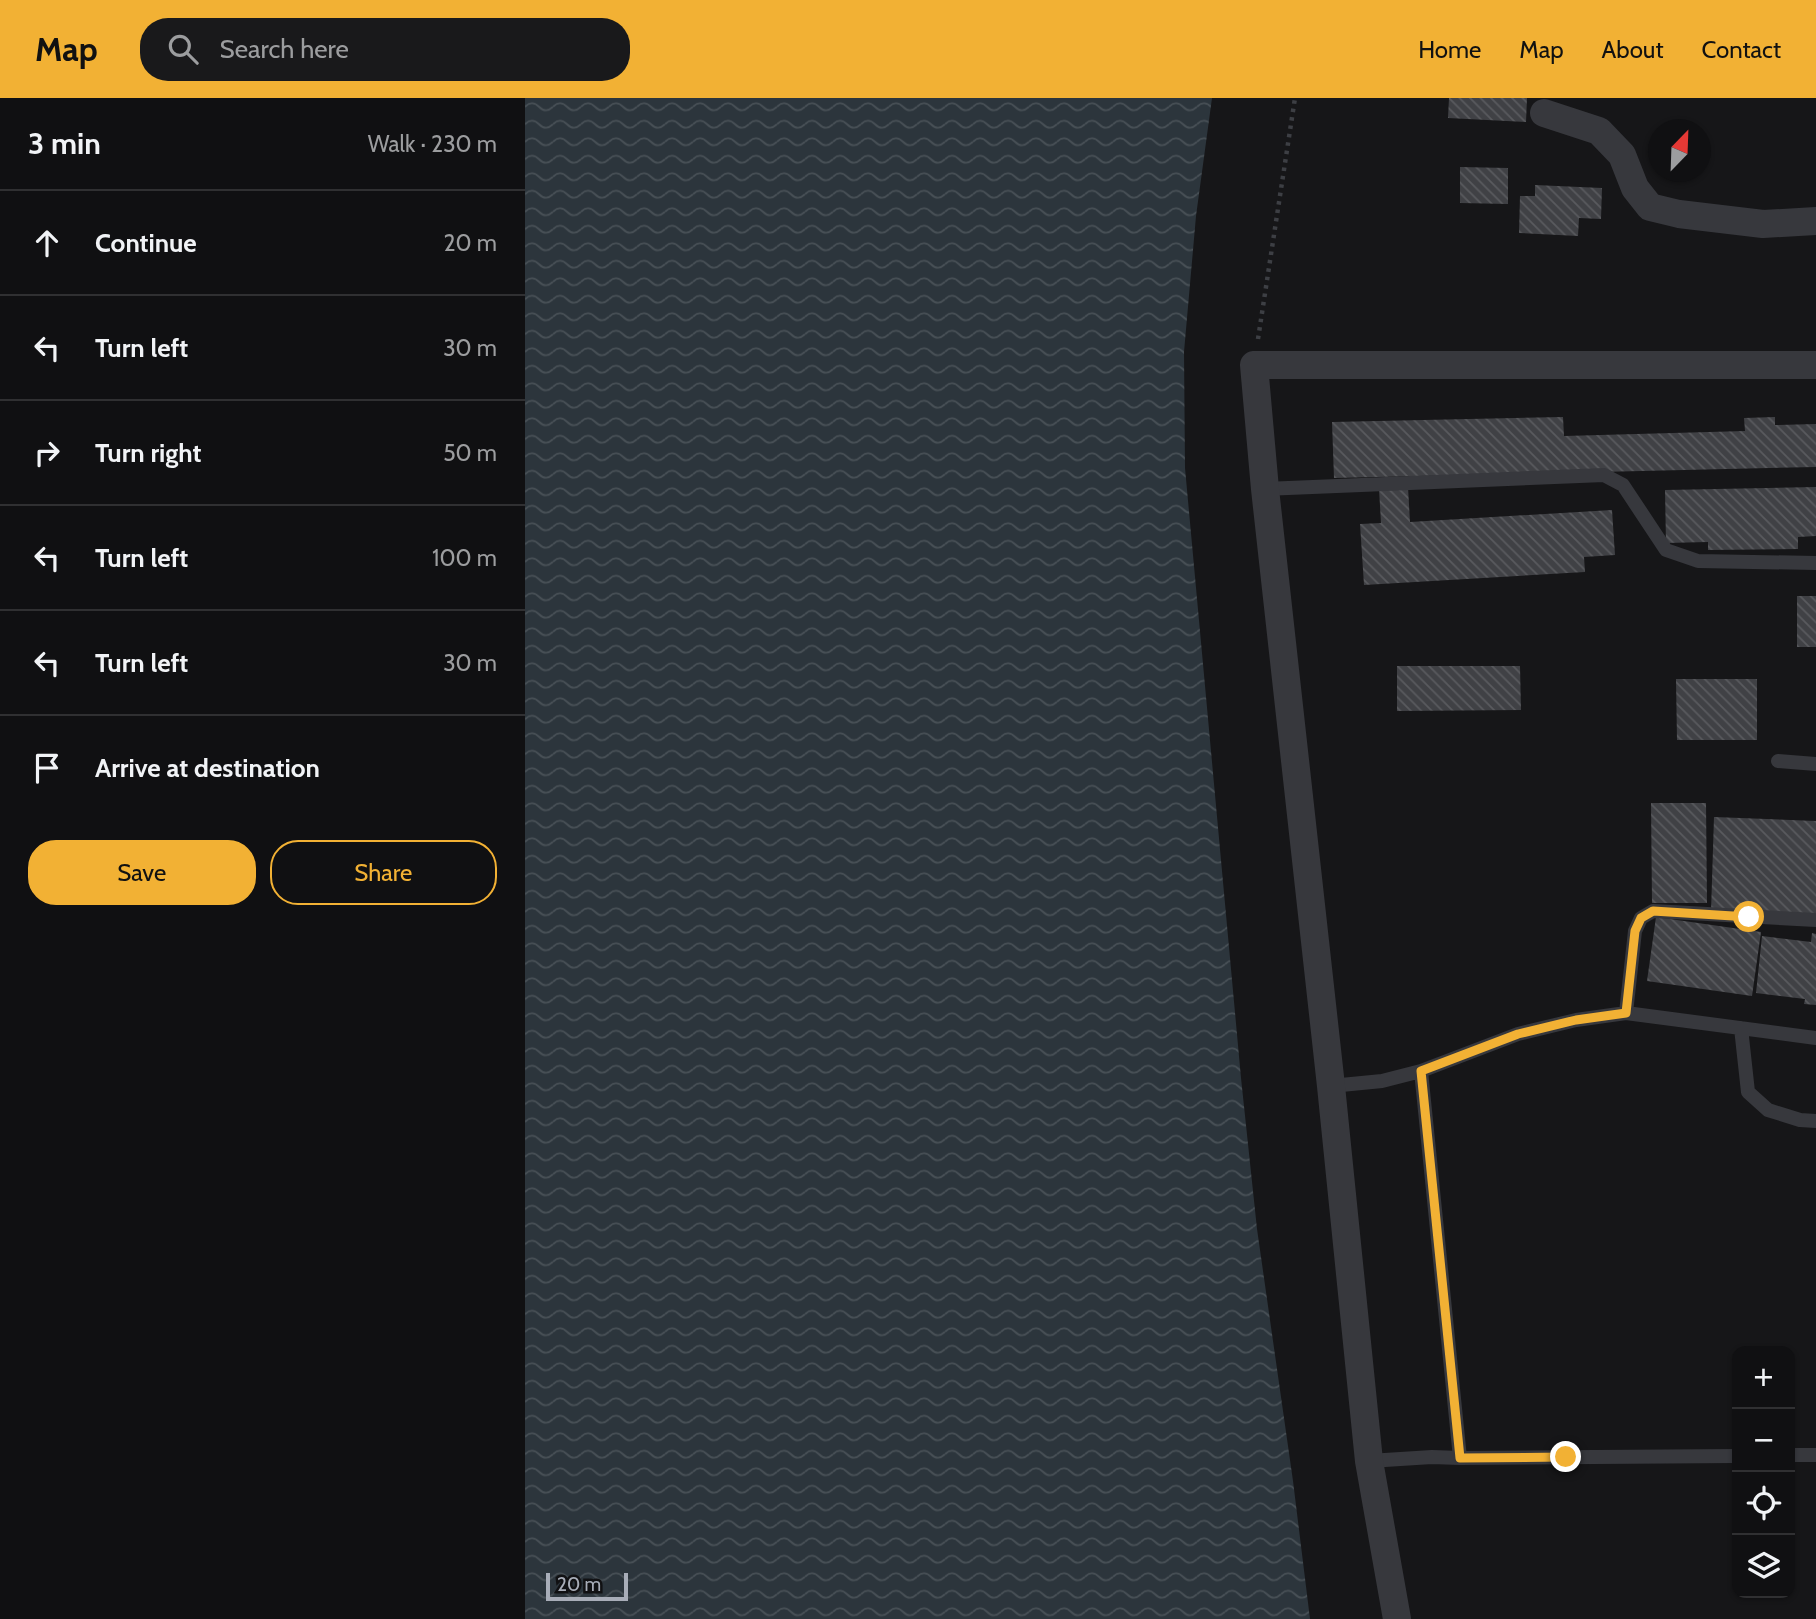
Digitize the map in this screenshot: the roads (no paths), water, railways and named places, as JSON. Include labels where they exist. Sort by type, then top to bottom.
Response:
[{"type":"street","points":[[1544,113],[1599,131],[1622,155],[1635,188],[1650,207],[1679,214],[1763,223],[1816,221]]},
{"type":"street","points":[[1397,1619],[1369,1461],[1254,365],[1816,365]]},
{"type":"lane","points":[[1265,489],[1604,475],[1623,485],[1666,550],[1699,561],[1816,563]]},
{"type":"lane","points":[[1778,761],[1816,764]]},
{"type":"lane","points":[[1626,1013],[1635,931],[1641,918],[1653,911],[1816,920]]},
{"type":"lane","points":[[1331,1086],[1382,1081],[1421,1071],[1518,1034],[1576,1020],[1626,1013],[1816,1038]]},
{"type":"lane","points":[[1741,1028],[1748,1092],[1768,1110],[1800,1120],[1816,1121]]},
{"type":"lane","points":[[1421,1071],[1460,1458]]},
{"type":"lane","points":[[1795,1455],[1816,1455]]},
{"type":"lane","points":[[1369,1461],[1431,1457],[1732,1456]]},
{"type":"water","points":[[525,98],[1212,98],[1196,216],[1184,352],[1185,468],[1257,1229],[1310,1619],[525,1619]]}]
